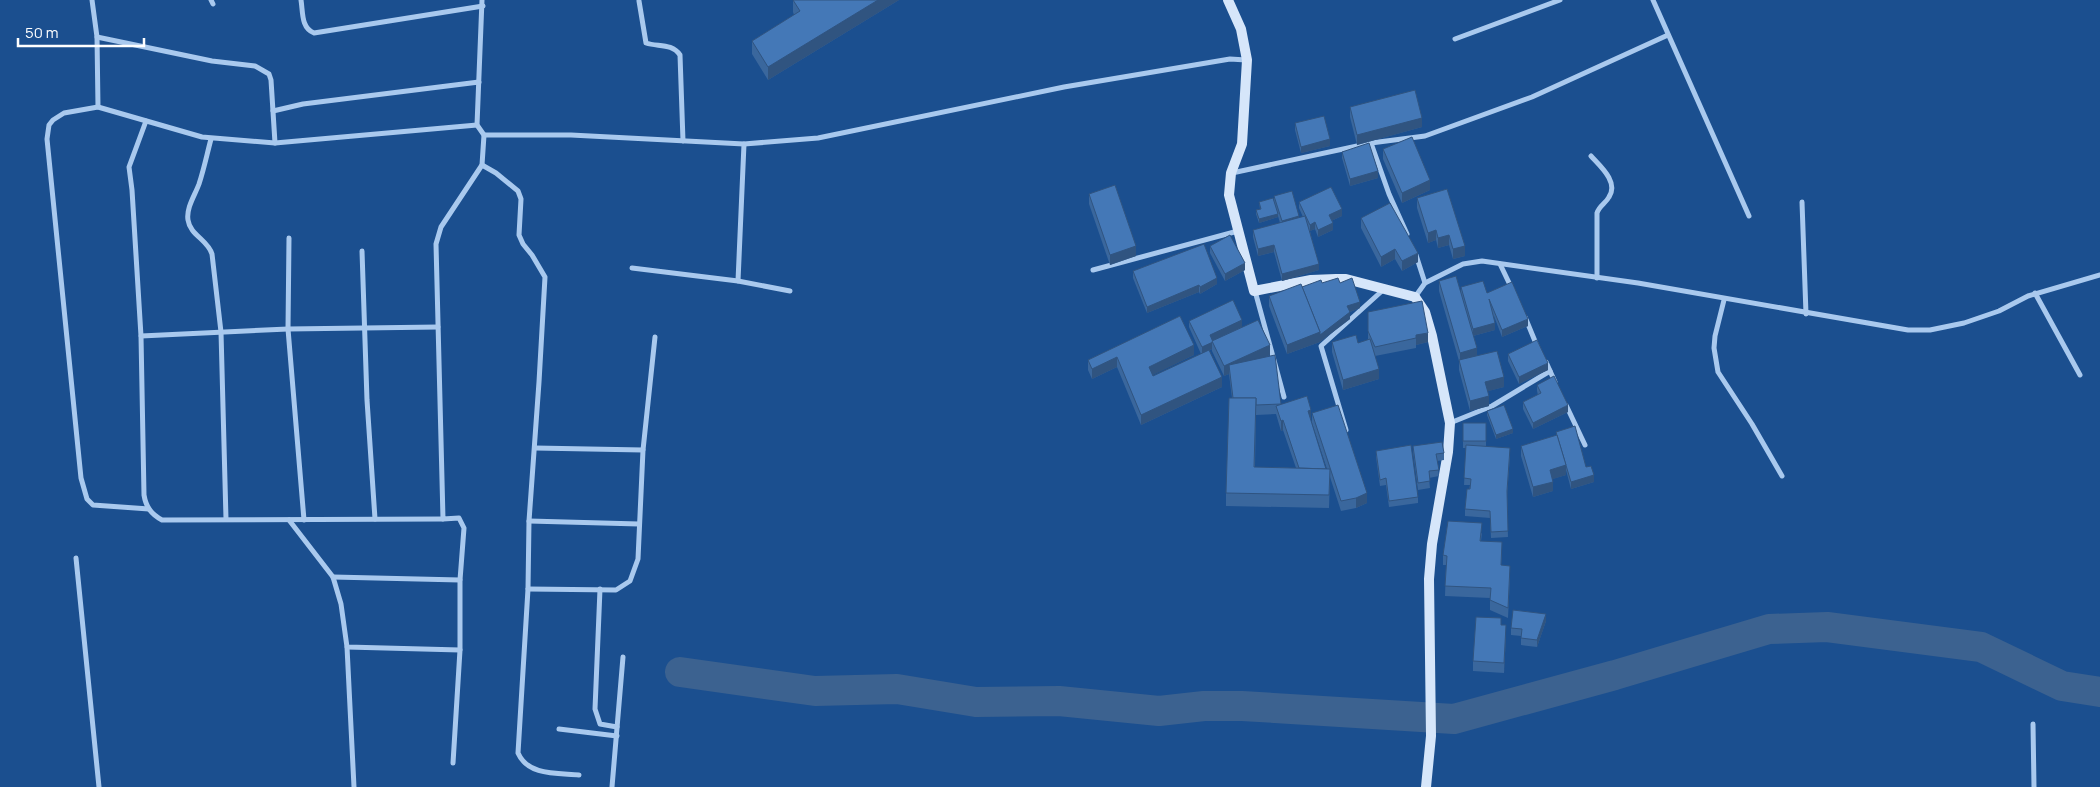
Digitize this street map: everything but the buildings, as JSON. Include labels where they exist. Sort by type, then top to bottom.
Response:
[{"type":"street","points":[[92,0],[96,37],[98,107]]},
{"type":"street","points":[[302,0],[305,26],[314,33],[482,3],[477,125],[484,135],[482,165],[440,226],[436,244],[443,519]]},
{"type":"street","points":[[1228,0],[1240,29],[1247,60],[1242,144],[1232,173],[1229,195],[1284,397]]},
{"type":"street","points":[[1455,39],[1560,0]]},
{"type":"street","points":[[1653,0],[1749,216]]},
{"type":"street","points":[[639,1],[646,43],[672,47],[680,56],[683,140]]},
{"type":"street","points":[[1232,173],[1371,143],[1425,136],[1532,97],[1668,35]]},
{"type":"street","points":[[96,37],[212,61],[255,66],[269,74],[275,143]]},
{"type":"street","points":[[484,135],[571,135],[744,144],[818,138],[1064,87],[1230,59],[1247,60]]},
{"type":"street","points":[[273,111],[303,104],[479,82]]},
{"type":"street","points":[[149,509],[93,505],[88,499],[81,478],[48,130],[53,120],[64,113],[98,107],[211,139],[275,143],[477,125]]},
{"type":"street","points":[[146,121],[129,167],[141,336],[144,495],[149,509],[162,520],[456,518],[464,524],[460,580],[460,650],[453,763]]},
{"type":"street","points":[[211,139],[199,183],[188,211],[188,220],[194,233],[209,246],[212,254],[221,332],[226,519]]},
{"type":"street","points":[[1371,143],[1389,194],[1408,238]]},
{"type":"street","points":[[738,281],[744,144]]},
{"type":"street","points":[[1591,156],[1608,175],[1612,188],[1609,198],[1596,213],[1597,278]]},
{"type":"street","points":[[482,165],[496,173],[518,191],[521,199],[519,235],[545,277],[529,521],[528,589],[518,753],[522,762],[530,768],[579,775]]},
{"type":"street","points":[[1802,202],[1806,314]]},
{"type":"street","points":[[1093,270],[1238,231]]},
{"type":"street","points":[[289,238],[288,329],[304,520]]},
{"type":"street","points":[[1412,247],[1425,283]]},
{"type":"street","points":[[362,251],[364,328],[375,519]]},
{"type":"street","points":[[1415,297],[1425,283],[1463,264],[1472,262],[1500,264],[1597,278],[1908,330],[1930,330],[1982,318],[2035,293],[2100,275]]},
{"type":"street","points":[[1500,264],[1516,298]]},
{"type":"street","points":[[632,268],[738,281],[790,291]]},
{"type":"street","points":[[1254,291],[1311,280],[1346,279],[1415,297],[1425,312],[1432,336],[1450,423],[1448,452],[1432,544],[1429,579],[1431,736],[1426,787]]},
{"type":"street","points":[[1347,432],[1321,346],[1383,290]]},
{"type":"street","points":[[2035,293],[2080,376]]},
{"type":"street","points":[[1724,300],[1715,336],[1714,348],[1718,372],[1752,424],[1782,476]]},
{"type":"street","points":[[1524,314],[1556,384]]},
{"type":"street","points":[[141,336],[288,329],[438,328]]},
{"type":"street","points":[[528,589],[616,590],[630,581],[638,559],[638,524],[643,450],[655,337]]},
{"type":"street","points":[[1450,423],[1492,406],[1550,371]]},
{"type":"street","points":[[1564,402],[1585,445]]},
{"type":"street","points":[[535,448],[643,450]]},
{"type":"street","points":[[288,520],[333,577],[341,604],[348,648],[354,787]]},
{"type":"street","points":[[529,521],[638,524]]},
{"type":"street","points":[[76,558],[99,787]]},
{"type":"street","points":[[333,577],[460,580]]},
{"type":"street","points":[[600,589],[594,709],[600,724],[617,727]]},
{"type":"street","points":[[348,648],[460,650]]},
{"type":"street","points":[[612,787],[623,657]]},
{"type":"street","points":[[2033,724],[2034,787]]},
{"type":"street","points":[[559,729],[617,736]]},
{"type":"waterway","points":[[680,672],[815,691],[897,689],[976,702],[1059,701],[1159,711],[1204,706],[1242,706],[1454,719],[1615,675],[1769,629],[1827,627],[1981,647],[2062,686],[2100,692]]}]
